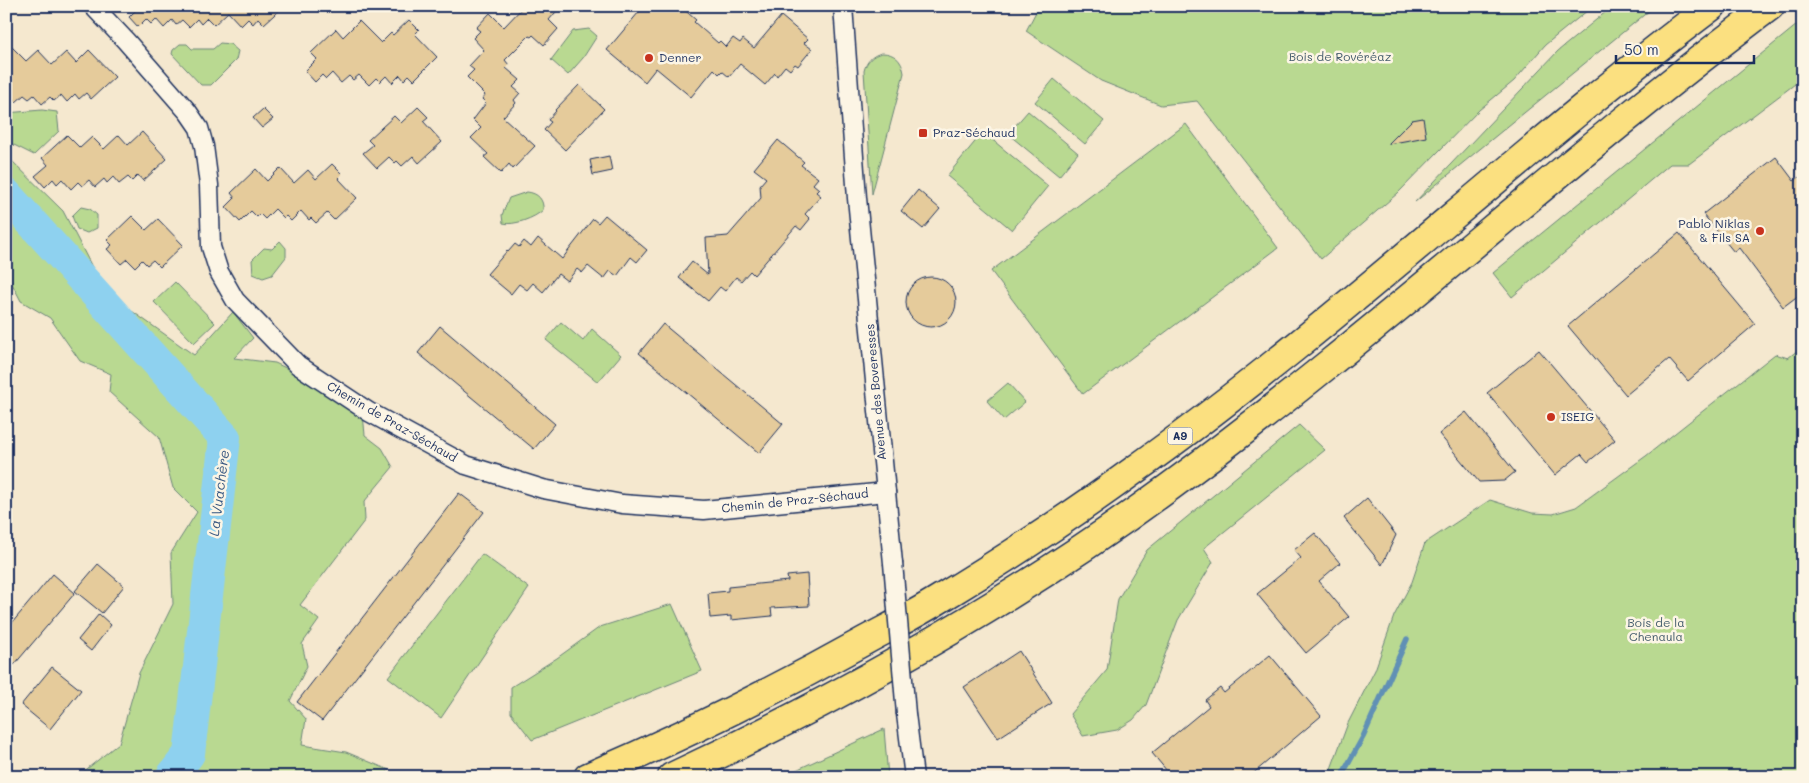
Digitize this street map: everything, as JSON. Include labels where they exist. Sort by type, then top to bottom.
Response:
[{"type":"highway","name":"A9","points":[[588,777],[711,722],[796,679],[936,601],[1046,532],[1134,471],[1284,357],[1574,116],[1712,6]]},
{"type":"highway","points":[[672,777],[766,732],[870,678],[1003,600],[1117,524],[1284,400],[1639,107],[1770,6]]},
{"type":"street","name":"Chemin de Praz-Séchaud","points":[[93,6],[188,112],[199,128],[204,146],[209,185],[211,247],[218,272],[235,300],[298,366],[369,412],[466,465],[543,489],[622,504],[704,510],[886,492]]},
{"type":"street","name":"Avenue des Boveresses","points":[[843,6],[858,207],[906,714],[914,777]]},
{"type":"green space","name":"Bois de Rovéréaz","points":[[1039,6],[1593,6],[1545,45],[1514,81],[1479,110],[1398,193],[1321,259],[1197,101],[1161,105],[1101,81],[1026,31]]},
{"type":"green space","points":[[1613,6],[1655,6],[1415,202],[1558,51]]},
{"type":"green space","points":[[1803,20],[1803,78],[1689,164],[1670,164],[1512,297],[1493,273]]},
{"type":"green space","points":[[589,29],[597,36],[583,58],[568,75],[551,60],[573,31]]},
{"type":"green space","points":[[220,43],[230,44],[238,51],[236,60],[211,85],[201,85],[172,54],[173,50],[180,44],[187,44],[192,49],[213,49]]},
{"type":"green space","points":[[882,53],[890,54],[897,58],[904,73],[872,194],[864,71],[870,59]]},
{"type":"green space","points":[[1054,79],[1104,121],[1085,144],[1035,102]]},
{"type":"green space","points":[[42,110],[57,112],[59,131],[34,155],[6,141],[6,113]]},
{"type":"green space","points":[[1028,111],[1078,153],[1059,176],[1008,134]]},
{"type":"green space","points":[[1186,124],[1278,248],[1083,394],[991,271]]},
{"type":"green space","points":[[983,132],[1048,186],[1012,230],[947,176]]},
{"type":"green space","points":[[6,155],[63,211],[105,292],[194,355],[233,312],[253,338],[234,358],[275,363],[362,403],[365,435],[382,448],[393,467],[364,502],[365,520],[300,605],[319,620],[302,644],[307,666],[290,701],[306,719],[302,745],[346,752],[389,770],[383,777],[77,777],[119,743],[139,673],[173,604],[171,553],[197,512],[173,488],[159,437],[109,392],[111,374],[80,361],[50,318],[21,301],[6,272]]},
{"type":"green space","points":[[527,192],[540,198],[543,210],[524,221],[503,223],[502,215],[509,198]]},
{"type":"green space","points":[[81,207],[90,209],[97,215],[97,228],[87,233],[77,229],[72,216]]},
{"type":"green space","points":[[280,241],[286,248],[286,257],[272,275],[263,278],[253,274],[252,260],[264,248],[272,249]]},
{"type":"green space","points":[[175,282],[215,323],[194,343],[154,302]]},
{"type":"green space","points":[[561,322],[583,341],[592,329],[621,355],[598,382],[546,340]]},
{"type":"green space","name":"Bois de la Chenaula","points":[[1803,346],[1803,777],[1328,777],[1348,723],[1375,670],[1394,616],[1412,582],[1425,543],[1490,500],[1532,513],[1553,514],[1576,507],[1646,456],[1775,354],[1788,358]]},
{"type":"green space","points":[[1008,383],[1025,402],[1004,420],[987,401]]},
{"type":"green space","points":[[1299,425],[1325,450],[1204,548],[1213,562],[1178,620],[1146,705],[1133,720],[1117,730],[1083,736],[1070,714],[1107,670],[1118,599],[1147,550]]},
{"type":"green space","points":[[482,554],[529,588],[441,718],[388,677]]},
{"type":"green space","points":[[672,604],[702,671],[532,740],[511,713],[511,687],[557,658],[600,627]]},
{"type":"green space","points":[[884,729],[888,777],[781,777]]},
{"type":"building","points":[[134,6],[284,6],[264,24],[258,18],[253,24],[248,19],[241,26],[228,12],[214,25],[207,18],[201,24],[197,19],[189,27],[182,20],[176,25],[172,20],[164,28],[156,19],[151,24],[146,19],[138,27],[129,17],[137,9]]},
{"type":"building","points":[[524,6],[561,6],[549,20],[558,29],[544,45],[533,35],[529,36],[505,60],[509,65],[506,68],[520,80],[513,87],[520,93],[514,100],[516,103],[503,117],[535,146],[513,169],[509,164],[501,173],[484,157],[488,154],[471,138],[481,128],[473,120],[486,103],[482,99],[485,95],[467,77],[474,70],[469,66],[484,50],[473,38],[480,31],[476,28],[490,13],[504,27]]},
{"type":"building","points":[[644,6],[680,6],[696,20],[694,22],[718,43],[720,41],[726,47],[733,38],[740,43],[743,39],[754,48],[781,16],[808,39],[804,43],[812,49],[798,66],[795,64],[790,70],[785,66],[777,76],[775,73],[765,85],[740,64],[729,77],[722,71],[719,74],[714,69],[691,97],[656,68],[645,82],[607,50]]},
{"type":"building","points":[[409,20],[419,30],[415,34],[437,57],[414,80],[409,75],[404,80],[400,75],[392,83],[386,76],[380,82],[376,78],[369,85],[359,75],[353,80],[349,76],[341,83],[332,73],[326,79],[322,75],[315,82],[305,71],[317,59],[311,53],[336,29],[343,37],[359,21],[381,43]]},
{"type":"building","points":[[6,41],[26,61],[38,50],[52,65],[66,52],[76,63],[89,50],[115,77],[91,99],[86,93],[79,99],[75,94],[67,102],[61,95],[54,101],[50,97],[42,104],[34,95],[29,99],[24,95],[16,102],[6,92]]},
{"type":"building","points":[[579,85],[604,109],[565,150],[544,130],[551,122],[548,120],[555,110]]},
{"type":"building","points":[[418,107],[428,117],[423,121],[442,142],[419,163],[413,156],[402,166],[397,161],[395,163],[389,157],[377,168],[363,153],[373,145],[368,140],[394,116],[401,123]]},
{"type":"building","points":[[263,109],[273,119],[262,128],[253,118]]},
{"type":"building","points":[[1423,118],[1426,137],[1388,144],[1412,120]]},
{"type":"building","points":[[142,132],[167,159],[143,181],[138,175],[132,181],[128,177],[119,184],[113,177],[107,183],[104,179],[95,187],[89,180],[82,186],[78,182],[71,189],[62,179],[57,184],[53,179],[45,187],[35,176],[48,165],[42,158],[67,135],[80,148],[92,137],[104,149],[119,135],[128,145]]},
{"type":"building","points":[[778,140],[804,162],[801,165],[818,178],[813,184],[819,189],[816,192],[821,196],[805,214],[810,219],[801,230],[796,226],[754,275],[750,271],[741,281],[736,277],[725,291],[720,287],[708,301],[679,278],[692,262],[708,275],[706,238],[728,236],[761,198],[760,185],[766,178],[754,169]]},
{"type":"building","points":[[609,156],[612,171],[593,175],[590,160]]},
{"type":"building","name":"Pablo Niklas & Fils SA","points":[[1776,157],[1794,181],[1803,174],[1803,292],[1783,307],[1739,248],[1734,252],[1703,214]]},
{"type":"building","points":[[332,164],[342,174],[338,178],[357,198],[334,220],[327,213],[316,223],[311,218],[309,220],[301,211],[291,221],[286,216],[284,218],[275,209],[265,219],[260,214],[257,217],[251,211],[240,222],[226,207],[235,198],[231,193],[256,169],[267,181],[280,168],[294,183],[308,170],[316,179]]},
{"type":"building","points":[[918,190],[940,209],[923,229],[901,211]]},
{"type":"building","points":[[605,215],[647,250],[637,262],[631,257],[617,276],[610,271],[604,279],[588,266],[582,273],[577,269],[567,281],[558,274],[543,292],[533,283],[527,290],[519,284],[511,294],[487,274],[515,244],[519,247],[524,241],[531,247],[538,238],[562,259],[593,219],[598,223]]},
{"type":"building","points":[[132,216],[146,230],[158,219],[183,245],[160,267],[153,260],[147,265],[142,260],[135,267],[127,259],[121,264],[107,249],[112,245],[107,240]]},
{"type":"building","points":[[1679,233],[1755,324],[1688,381],[1669,359],[1626,395],[1568,326]]},
{"type":"building","points":[[931,277],[945,281],[952,288],[956,302],[952,316],[945,323],[931,327],[917,323],[910,316],[906,302],[910,288],[917,281]]},
{"type":"building","points":[[663,324],[783,424],[759,453],[639,353]]},
{"type":"building","points":[[440,326],[555,424],[534,449],[418,353]]},
{"type":"building","name":"ISEIG","points":[[1539,350],[1615,440],[1588,462],[1581,454],[1555,475],[1487,393]]},
{"type":"building","points":[[1466,412],[1515,472],[1504,481],[1479,482],[1439,434]]},
{"type":"building","points":[[459,493],[484,512],[322,721],[297,702]]},
{"type":"building","points":[[1367,498],[1396,535],[1382,565],[1344,518]]},
{"type":"building","points":[[1315,533],[1340,563],[1319,581],[1349,617],[1306,653],[1257,594],[1301,558],[1294,550]]},
{"type":"building","points":[[98,564],[124,586],[102,613],[75,591]]},
{"type":"building","points":[[53,574],[75,593],[14,665],[6,659],[6,630]]},
{"type":"building","points":[[807,574],[809,606],[771,608],[772,616],[731,620],[731,616],[710,618],[708,593],[728,591],[728,587],[788,581],[787,576]]},
{"type":"building","points":[[99,614],[111,625],[91,651],[78,640]]},
{"type":"building","points":[[1019,651],[1052,703],[998,738],[964,687]]},
{"type":"building","points":[[1270,655],[1321,716],[1249,777],[1172,777],[1152,753],[1209,706],[1205,700],[1220,688],[1224,693]]},
{"type":"building","points":[[52,667],[81,690],[50,729],[21,705]]},
{"type":"waterway","name":"La Vuachère","points":[[6,194],[225,438],[189,754],[171,777]]},
{"type":"waterway","points":[[1341,777],[1363,737],[1407,639]]},
{"type":"place","name":"Denner","points":[[649,58]]},
{"type":"place","name":"Praz-Séchaud","points":[[923,133]]},
{"type":"place","name":"Pablo Niklas & Fils SA","points":[[1760,231]]},
{"type":"place","name":"ISEIG","points":[[1551,417]]}]
